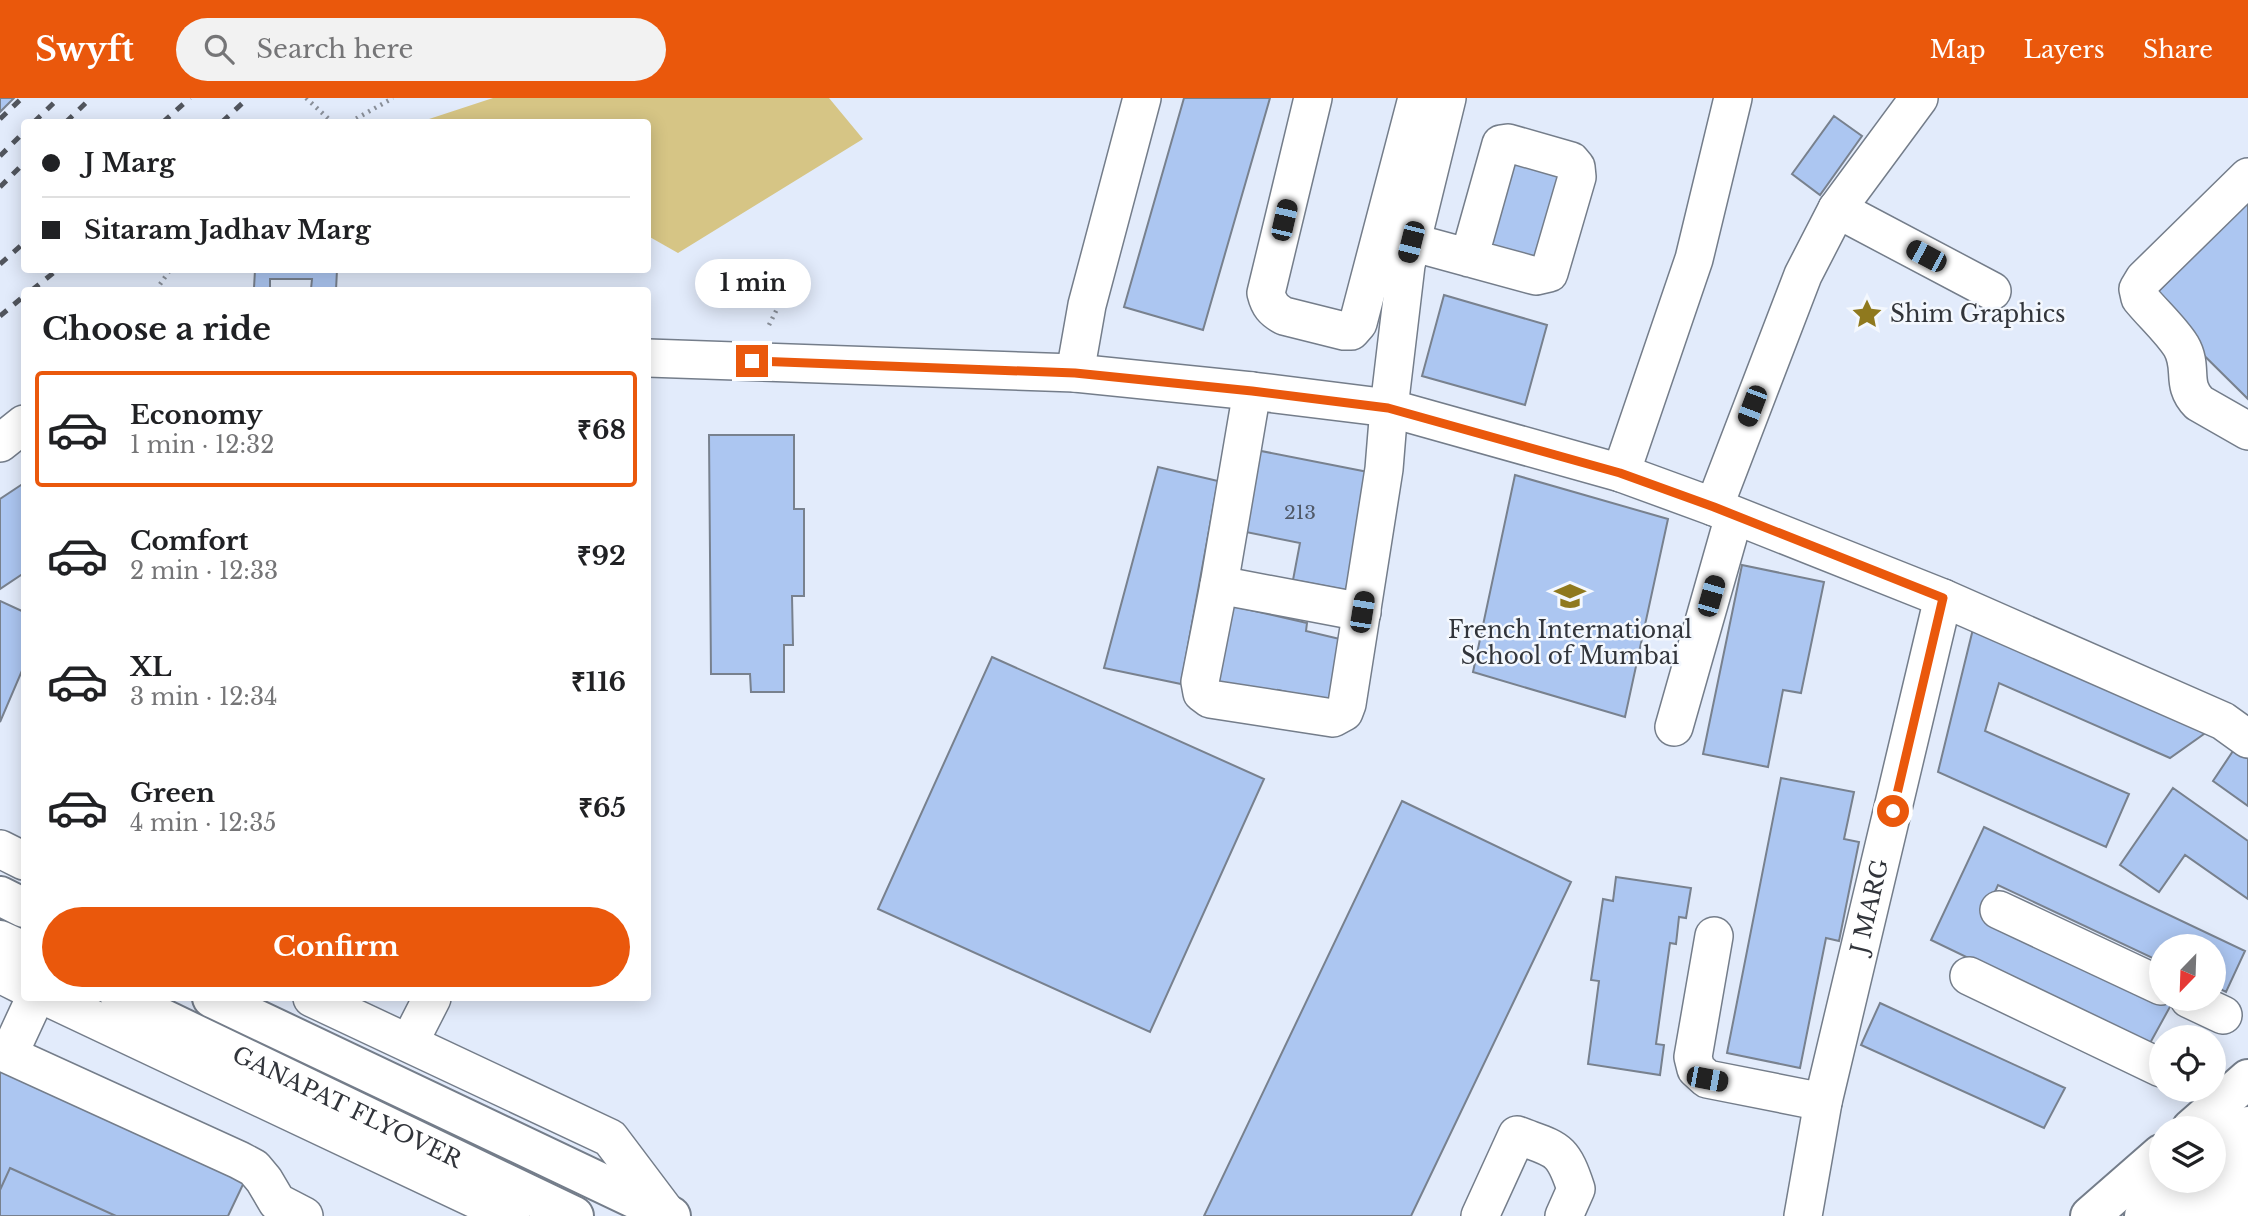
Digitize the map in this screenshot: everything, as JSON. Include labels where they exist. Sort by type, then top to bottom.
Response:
[{"type":"main road","points":[[0,896],[21,906]]},
{"type":"main road","points":[[0,940],[21,950]]},
{"type":"main road","name":"GANAPAT FLYOVER","points":[[126,1001],[574,1216]]},
{"type":"main road","name":"GANAPAT FLYOVER","points":[[218,1001],[669,1215]]},
{"type":"main road","points":[[2206,1116],[2248,1079]]},
{"type":"main road","points":[[2226,1144],[2248,1125]]},
{"type":"main road","points":[[2090,1216],[2149,1164]]},
{"type":"main road","points":[[2188,1216],[2248,1164]]},
{"type":"main road","points":[[2144,1216],[2170,1193]]},
{"type":"main road","points":[[2234,1216],[2248,1204]]},
{"type":"street","points":[[1075,373],[1087,305],[1142,98]]},
{"type":"street","points":[[1313,98],[1266,293],[1268,303],[1284,316],[1345,331],[1351,331],[1358,323],[1398,255],[1447,98]]},
{"type":"street","points":[[1252,391],[1200,682],[1202,693],[1210,699],[1333,718],[1340,716],[1347,704],[1384,469],[1398,255],[1417,98]]},
{"type":"street","points":[[1620,473],[1694,259],[1732,98]]},
{"type":"street","points":[[1674,727],[1724,511],[1803,275],[1837,209],[1919,98]]},
{"type":"street","points":[[2248,177],[2144,279],[2138,289],[2140,298],[2181,346],[2188,364],[2188,388],[2193,397],[2248,431]]},
{"type":"street","points":[[1837,209],[1992,291]]},
{"type":"street","points":[[1398,255],[1469,258]]},
{"type":"street","points":[[651,358],[1075,373],[1388,408],[1620,473],[1724,511],[1943,598],[2223,721],[2248,739]]},
{"type":"street","points":[[0,443],[21,426]]},
{"type":"street","points":[[1219,585],[1362,612]]},
{"type":"street","name":"J MARG","points":[[1803,1216],[1824,1102],[1943,598]]},
{"type":"street","points":[[0,849],[21,860]]},
{"type":"street","points":[[1999,910],[2149,980]]},
{"type":"street","points":[[1714,936],[1693,1057],[1696,1069],[1707,1079],[1824,1102]]},
{"type":"street","points":[[0,974],[21,984]]},
{"type":"street","points":[[1969,976],[2149,1062]]},
{"type":"street","points":[[33,1001],[5,1053],[254,1168],[277,1202],[304,1216]]},
{"type":"street","points":[[55,1001],[511,1216]]},
{"type":"street","points":[[319,1001],[610,1138],[669,1215]]},
{"type":"street","points":[[409,1043],[430,1001]]},
{"type":"street","points":[[2217,1012],[2223,1015]]},
{"type":"street","points":[[1480,1216],[1517,1135],[1558,1151],[1569,1168],[1576,1189],[1564,1216]]},
{"type":"path","points":[[306,98],[329,119]]},
{"type":"path","points":[[355,119],[393,98]]},
{"type":"path","points":[[752,361],[799,265]]},
{"type":"shaded area","points":[[493,98],[829,98],[863,139],[678,253],[651,238],[651,119],[429,119]]},
{"type":"building","points":[[0,98],[14,98],[0,112]]},
{"type":"building","points":[[1184,98],[1270,98],[1203,330],[1124,307]]},
{"type":"building","points":[[1834,116],[1862,136],[1820,195],[1792,174]]},
{"type":"building","points":[[1506,151],[1568,169],[1540,265],[1478,247]]},
{"type":"building","points":[[2248,200],[2248,399],[2149,301]]},
{"type":"building","points":[[255,273],[337,273],[336,287],[311,287],[312,279],[270,279],[270,287],[254,287]]},
{"type":"building","points":[[1444,295],[1547,325],[1525,405],[1422,376]]},
{"type":"building","points":[[709,435],[794,435],[794,509],[804,509],[804,596],[792,596],[793,645],[784,645],[784,692],[751,692],[750,674],[711,674]]},
{"type":"building","points":[[1251,449],[1378,474],[1365,492],[1346,590],[1293,580],[1300,543],[1236,530]]},
{"type":"building","points":[[1158,467],[1218,481],[1181,684],[1104,668]]},
{"type":"building","name":"French International School of Mumbai","points":[[1515,475],[1668,519],[1625,717],[1473,672]]},
{"type":"building","points":[[21,485],[21,575],[0,589],[0,499]]},
{"type":"building","points":[[1742,565],[1824,582],[1801,693],[1783,690],[1768,767],[1703,754]]},
{"type":"building","points":[[0,601],[21,611],[21,673],[0,722]]},
{"type":"building","points":[[1228,605],[1307,623],[1306,631],[1344,640],[1330,702],[1278,690],[1277,697],[1211,681]]},
{"type":"building","points":[[1973,629],[2211,729],[2170,758],[1999,683],[1985,731],[2129,794],[2106,847],[1938,772]]},
{"type":"building","points":[[992,657],[1264,779],[1150,1032],[878,909]]},
{"type":"building","points":[[2239,742],[2248,749],[2248,806],[2213,781]]},
{"type":"building","points":[[1781,778],[1854,792],[1844,839],[1859,842],[1839,941],[1826,938],[1800,1068],[1727,1053]]},
{"type":"building","points":[[2173,788],[2248,841],[2248,899],[2185,855],[2159,892],[2120,865]]},
{"type":"building","points":[[1402,801],[1571,882],[1411,1216],[1204,1216]]},
{"type":"building","points":[[1984,827],[2209,934],[2149,934],[2149,956],[1998,885],[1984,916],[2149,995],[2149,1012],[2167,1012],[2160,1025],[2149,1025],[2149,1045],[1931,940]]},
{"type":"building","points":[[1616,877],[1691,888],[1686,918],[1679,917],[1676,944],[1670,943],[1656,1044],[1664,1045],[1660,1075],[1588,1064],[1599,981],[1591,980],[1603,899],[1613,901]]},
{"type":"building","points":[[2226,942],[2245,951],[2226,992]]},
{"type":"building","points":[[1880,1003],[2065,1088],[2044,1128],[1861,1045]]},
{"type":"building","points":[[0,1063],[247,1176],[228,1216],[0,1216]]},
{"type":"building","points":[[10,1168],[116,1216],[0,1216],[0,1190]]},
{"type":"railway","points":[[0,119],[22,98]]},
{"type":"railway","points":[[37,119],[59,98]]},
{"type":"railway","points":[[69,119],[91,98]]},
{"type":"railway","points":[[166,119],[190,98]]},
{"type":"railway","points":[[225,119],[248,98]]},
{"type":"railway","points":[[0,156],[21,135]]},
{"type":"railway","points":[[0,187],[21,166]]},
{"type":"railway","points":[[0,264],[21,246]]},
{"type":"railway","points":[[36,287],[53,273]]},
{"type":"railway","points":[[0,316],[21,298]]},
{"type":"place","name":"Shim Graphics","points":[[1867,314]]},
{"type":"place","name":"French International School of Mumbai","points":[[1570,596]]},
{"type":"route","points":[[752,361],[1075,373],[1388,408],[1620,473],[1714,507],[1943,598],[1893,811]]}]
